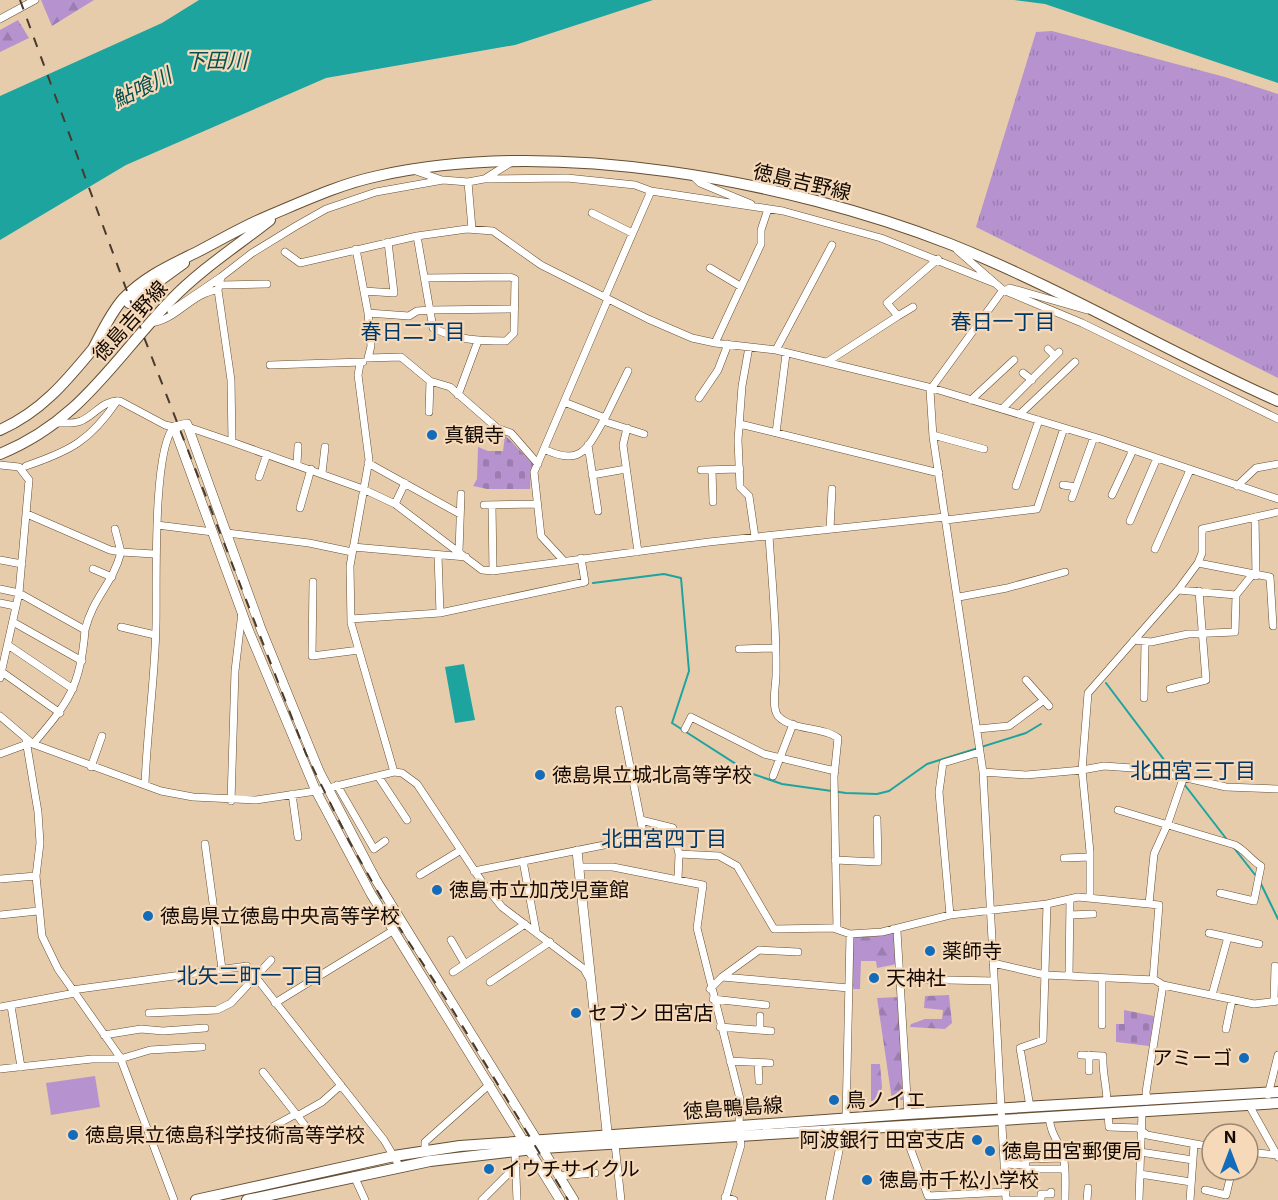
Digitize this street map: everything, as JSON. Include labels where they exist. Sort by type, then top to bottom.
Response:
[{"type":"main road","name":"徳島吉野線","points":[[0,430],[51,398],[76,372],[93,349],[113,312],[124,298],[153,273],[197,252],[233,231],[356,181],[411,170],[512,162],[577,162],[693,177],[842,209],[951,245],[1098,311],[1278,401]]},
{"type":"main road","name":"徳島吉野線","points":[[0,454],[33,439],[57,423],[92,392],[150,323],[192,280],[285,209]]},
{"type":"main road","name":"徳島鴨島線","points":[[740,1131],[843,1131],[1002,1121],[1049,1117],[1147,1101],[1273,1097]]},
{"type":"main road","name":"徳島鴨島線","points":[[196,1200],[425,1151],[610,1141],[740,1131],[846,1119],[1030,1107],[1108,1108],[1142,1112],[1250,1105],[1273,1097]]},
{"type":"main road","name":"徳島鴨島線","points":[[247,1200],[400,1167],[515,1152],[526,1145]]},
{"type":"street","points":[[0,19],[35,0]]},
{"type":"street","points":[[484,179],[512,162]]},
{"type":"street","points":[[411,170],[442,180],[468,182],[484,179],[598,180],[635,184],[651,191],[768,209],[881,238],[994,283]]},
{"type":"street","points":[[693,177],[700,183],[744,199],[756,207]]},
{"type":"street","points":[[150,323],[167,318],[202,296],[220,284],[252,253],[326,209],[376,192],[442,180]]},
{"type":"street","points":[[468,182],[472,230]]},
{"type":"street","points":[[563,560],[541,536],[534,472],[651,191]]},
{"type":"street","points":[[715,343],[761,243],[761,230],[768,209]]},
{"type":"street","points":[[592,213],[632,233]]},
{"type":"street","points":[[285,252],[300,263],[417,236],[472,230],[493,231],[541,265],[693,338],[715,343],[776,350],[932,388],[1094,437],[1278,499]]},
{"type":"street","points":[[417,236],[424,278],[433,328],[451,337],[478,341],[506,341],[514,333],[515,279],[510,277],[424,278]]},
{"type":"street","points":[[364,291],[394,293],[388,242]]},
{"type":"street","points":[[776,350],[832,245]]},
{"type":"street","points":[[951,245],[1003,291],[1082,323],[1278,419]]},
{"type":"street","points":[[356,249],[368,313],[371,346],[368,358]]},
{"type":"street","points":[[898,316],[887,303],[938,259]]},
{"type":"street","points":[[710,268],[740,286]]},
{"type":"street","points":[[220,284],[231,380],[232,442]]},
{"type":"street","points":[[167,318],[185,300],[220,284],[267,284]]},
{"type":"street","points":[[1051,1192],[1051,1194],[1041,1194],[1041,1200],[1006,1200],[983,772],[959,597],[933,435],[932,388],[1003,291],[1010,288],[1076,308],[1098,311]]},
{"type":"street","points":[[827,362],[913,307]]},
{"type":"street","points":[[368,313],[410,316],[417,311],[430,310],[514,309]]},
{"type":"street","points":[[458,395],[478,341]]},
{"type":"street","points":[[699,398],[718,370],[728,344]]},
{"type":"street","points":[[749,347],[742,386],[740,487],[749,496],[754,537]]},
{"type":"street","points":[[1002,409],[1057,354],[1048,349]]},
{"type":"street","points":[[776,433],[786,354]]},
{"type":"street","points":[[394,772],[351,619],[353,550],[368,463],[358,375],[360,364],[368,358],[401,357],[430,381],[450,387],[497,428],[511,433],[538,464]]},
{"type":"street","points":[[971,400],[1014,360]]},
{"type":"street","points":[[270,365],[352,362],[360,364]]},
{"type":"street","points":[[1020,414],[1074,362]]},
{"type":"street","points":[[544,449],[562,458],[571,458],[588,445],[604,420],[628,371]]},
{"type":"street","points":[[1023,373],[1032,380]]},
{"type":"street","points":[[429,412],[430,381]]},
{"type":"street","points":[[57,423],[75,423],[93,414],[106,402],[117,400],[165,425],[174,427],[188,425],[363,489],[395,504],[482,570],[493,571],[563,560],[754,537],[1037,509],[1064,428]]},
{"type":"street","points":[[26,466],[64,453],[88,438],[117,400]]},
{"type":"street","points":[[564,402],[604,420],[644,434]]},
{"type":"street","points":[[1016,486],[1039,420]]},
{"type":"street","points":[[740,424],[939,473]]},
{"type":"street","points":[[188,425],[261,629],[376,880],[574,1200]]},
{"type":"street","points":[[145,784],[155,635],[154,554],[165,449],[174,427]]},
{"type":"street","points":[[174,427],[242,612],[316,791],[371,894],[490,1083],[560,1200]]},
{"type":"street","points":[[627,428],[623,445],[638,552]]},
{"type":"street","points":[[933,435],[984,449]]},
{"type":"street","points":[[1072,498],[1094,437]]},
{"type":"street","points":[[588,445],[598,511]]},
{"type":"street","points":[[297,464],[298,446]]},
{"type":"street","points":[[322,473],[326,447]]},
{"type":"street","points":[[1112,495],[1133,450]]},
{"type":"street","points":[[259,477],[267,454]]},
{"type":"street","points":[[1130,521],[1157,458]]},
{"type":"street","points":[[368,463],[460,514]]},
{"type":"street","points":[[0,465],[19,466],[28,478],[27,514],[19,593],[1,675],[60,712]]},
{"type":"street","points":[[1237,486],[1256,468],[1278,465]]},
{"type":"street","points":[[300,508],[311,469]]},
{"type":"street","points":[[592,475],[627,469]]},
{"type":"street","points":[[701,470],[740,469]]},
{"type":"street","points":[[712,470],[713,502]]},
{"type":"street","points":[[1155,549],[1190,470]]},
{"type":"street","points":[[395,504],[405,483]]},
{"type":"street","points":[[1063,485],[1076,487]]},
{"type":"street","points":[[830,529],[832,489]]},
{"type":"street","points":[[461,494],[462,555]]},
{"type":"street","points":[[493,571],[488,505],[537,504]]},
{"type":"street","points":[[1090,898],[1090,857],[1082,770],[1088,693],[1178,590],[1198,563],[1202,553],[1202,529],[1278,512]]},
{"type":"street","points":[[27,514],[110,550],[154,554]]},
{"type":"street","points":[[1134,640],[1145,643],[1201,634],[1235,632],[1236,595],[1254,575],[1255,517]]},
{"type":"street","points":[[157,525],[213,532]]},
{"type":"street","points":[[0,754],[29,743],[60,712],[74,689],[82,661],[90,608],[112,577],[121,552],[115,529]]},
{"type":"street","points":[[227,533],[353,550],[462,555]]},
{"type":"street","points":[[769,536],[775,648],[775,709],[779,716],[793,724],[831,733],[838,738],[835,771],[837,929]]},
{"type":"street","points":[[438,555],[440,613]]},
{"type":"street","points":[[351,619],[440,613],[585,582],[581,558]]},
{"type":"street","points":[[0,560],[22,564]]},
{"type":"street","points":[[1198,563],[1270,577],[1273,627]]},
{"type":"street","points":[[93,569],[112,577]]},
{"type":"street","points":[[959,597],[1007,588],[1065,572]]},
{"type":"street","points":[[313,582],[312,656],[359,650]]},
{"type":"street","points":[[0,589],[19,593],[85,630]]},
{"type":"street","points":[[1178,590],[1236,595]]},
{"type":"street","points":[[1170,689],[1206,680],[1199,591]]},
{"type":"street","points":[[0,603],[15,606]]},
{"type":"street","points":[[231,801],[235,671],[242,612]]},
{"type":"street","points":[[12,622],[82,661]]},
{"type":"street","points":[[121,627],[155,635]]},
{"type":"street","points":[[1144,698],[1145,643]]},
{"type":"street","points":[[8,645],[74,689]]},
{"type":"street","points":[[740,650],[775,648]]},
{"type":"street","points":[[978,729],[1009,726],[1046,703],[1026,680]]},
{"type":"street","points":[[474,871],[644,837],[619,710]]},
{"type":"street","points":[[0,716],[29,743],[161,791],[193,797],[231,801],[292,794],[316,791],[394,772],[402,773],[417,784],[474,871],[502,907],[584,969],[589,978]]},
{"type":"street","points":[[685,729],[691,717],[764,754],[835,771]]},
{"type":"street","points":[[773,776],[793,724]]},
{"type":"street","points":[[91,767],[102,736]]},
{"type":"street","points":[[29,743],[40,843],[36,876],[38,911],[45,947],[120,1059],[174,1200]]},
{"type":"street","points":[[950,915],[939,792],[943,763],[980,752]]},
{"type":"street","points":[[983,772],[1026,775],[1104,766],[1127,767],[1184,776],[1226,787],[1278,789]]},
{"type":"street","points":[[378,776],[406,820]]},
{"type":"street","points":[[1149,904],[1154,854],[1168,823],[1184,776]]},
{"type":"street","points":[[332,787],[374,849],[385,841]]},
{"type":"street","points":[[292,794],[298,837]]},
{"type":"street","points":[[1118,810],[1168,823],[1235,845],[1245,850],[1252,860],[1262,866],[1254,901],[1220,892]]},
{"type":"street","points":[[835,860],[878,862],[877,819]]},
{"type":"street","points":[[641,820],[673,828],[679,854],[678,879]]},
{"type":"street","points":[[205,844],[222,969]]},
{"type":"street","points":[[420,874],[460,850]]},
{"type":"street","points":[[577,851],[589,978],[610,1141],[621,1200]]},
{"type":"street","points":[[679,854],[719,856],[737,866],[774,929],[837,929],[850,934],[893,929],[950,915],[1047,904],[1070,899],[1090,898],[1159,905],[1153,980]]},
{"type":"street","points":[[1064,858],[1090,857]]},
{"type":"street","points":[[523,861],[536,931]]},
{"type":"street","points":[[579,867],[613,867],[703,885],[697,928],[710,989],[740,1099],[741,1145],[725,1199],[734,1200]]},
{"type":"street","points":[[0,879],[36,876]]},
{"type":"street","points":[[1069,976],[1070,899]]},
{"type":"street","points":[[1030,1107],[1020,1048],[1043,1040],[1047,904]]},
{"type":"street","points":[[0,915],[38,911]]},
{"type":"street","points":[[1070,915],[1093,914]]},
{"type":"street","points":[[453,972],[525,924]]},
{"type":"street","points":[[893,929],[897,932],[901,979],[908,1114]]},
{"type":"street","points":[[275,1003],[394,930]]},
{"type":"street","points":[[1209,933],[1258,944]]},
{"type":"street","points":[[846,1119],[850,934]]},
{"type":"street","points":[[1212,995],[1228,937]]},
{"type":"street","points":[[451,940],[465,964]]},
{"type":"street","points":[[490,982],[550,942]]},
{"type":"street","points":[[710,989],[722,977],[759,950],[798,952]]},
{"type":"street","points":[[149,1013],[218,1010],[231,1002],[254,975],[271,960]]},
{"type":"street","points":[[993,963],[1045,975],[1153,980],[1164,985],[1254,1004],[1276,1001],[1275,966]]},
{"type":"street","points":[[0,1007],[74,991],[247,966],[384,1140],[400,1167]]},
{"type":"street","points":[[722,977],[849,988]]},
{"type":"street","points":[[1102,978],[1102,1025]]},
{"type":"street","points":[[901,979],[994,981]]},
{"type":"street","points":[[1147,1101],[1146,1092],[1164,985]]},
{"type":"street","points":[[713,999],[766,1005]]},
{"type":"street","points":[[1226,1029],[1232,999]]},
{"type":"street","points":[[11,1006],[21,1067]]},
{"type":"street","points":[[760,1016],[760,1030]]},
{"type":"street","points":[[720,1027],[771,1031]]},
{"type":"street","points":[[104,1035],[141,1029],[164,1032],[205,1029]]},
{"type":"street","points":[[0,1069],[93,1059],[120,1059],[150,1050],[202,1047]]},
{"type":"street","points":[[1089,1071],[1085,1055],[1103,1056],[1102,1075],[1107,1083],[1109,1127],[1138,1128],[1147,1135],[1200,1146]]},
{"type":"street","points":[[1273,1097],[1278,1055]]},
{"type":"street","points":[[730,1061],[770,1063]]},
{"type":"street","points":[[758,1063],[759,1081]]},
{"type":"street","points":[[263,1072],[314,1137]]},
{"type":"street","points":[[425,1151],[425,1142],[490,1083]]},
{"type":"street","points":[[263,1132],[322,1102],[341,1085]]},
{"type":"street","points":[[1250,1105],[1278,1156]]},
{"type":"street","points":[[1139,1200],[1142,1112]]},
{"type":"street","points":[[1049,1117],[1052,1138],[1060,1148],[1063,1158],[1065,1200]]},
{"type":"street","points":[[902,1126],[928,1196],[1006,1192]]},
{"type":"street","points":[[829,1200],[843,1131]]},
{"type":"street","points":[[1190,1200],[1194,1145]]},
{"type":"street","points":[[515,1152],[517,1200]]},
{"type":"street","points":[[1140,1152],[1193,1160]]},
{"type":"street","points":[[1260,1154],[1278,1156]]},
{"type":"street","points":[[1025,1164],[1027,1159],[1063,1158]]},
{"type":"street","points":[[1004,1164],[1025,1164]]},
{"type":"street","points":[[1025,1164],[1027,1169],[1064,1169]]},
{"type":"street","points":[[482,1200],[516,1166]]},
{"type":"street","points":[[559,1176],[595,1173]]},
{"type":"street","points":[[1140,1174],[1191,1182]]},
{"type":"street","points":[[354,1176],[365,1200]]},
{"type":"street","points":[[1205,1190],[1226,1197],[1229,1182]]},
{"type":"street","points":[[1088,1188],[1088,1200]]},
{"type":"green space","points":[[41,0],[94,0],[52,26]]},
{"type":"green space","points":[[18,20],[29,38],[0,52],[0,30]]},
{"type":"green space","points":[[1052,31],[1225,77],[1278,94],[1278,378],[976,227],[1036,32]]},
{"type":"green space","points":[[505,435],[534,465],[531,471],[530,489],[487,489],[473,486],[477,479],[478,447],[488,451],[503,451]]},
{"type":"green space","points":[[894,934],[897,964],[877,968],[876,961],[861,961],[860,989],[850,989],[853,935]]},
{"type":"green space","points":[[949,995],[952,1023],[945,1029],[910,1027],[911,1024],[925,1019],[942,1019],[943,1010],[924,1008],[925,996]]},
{"type":"green space","points":[[898,997],[903,1100],[892,1100],[877,998]]},
{"type":"green space","points":[[1124,1010],[1154,1016],[1149,1046],[1116,1042],[1116,1024],[1124,1024]]},
{"type":"green space","points":[[871,1064],[880,1064],[882,1087],[879,1101],[871,1101]]},
{"type":"green space","points":[[95,1076],[100,1107],[51,1115],[46,1083]]},
{"type":"water","name":"下田川","points":[[199,0],[653,0],[515,45],[326,78],[126,165],[0,240],[0,96],[162,23]]},
{"type":"water","points":[[1014,0],[1278,0],[1278,83],[1045,4]]},
{"type":"water","points":[[464,664],[475,720],[455,723],[445,667]]},
{"type":"waterway","points":[[593,583],[664,574],[681,578],[689,671],[672,723],[750,773],[782,784],[846,793],[877,794],[889,791],[927,764],[1026,733],[1041,724]]},
{"type":"waterway","points":[[1106,683],[1174,773]]},
{"type":"waterway","points":[[1184,784],[1228,841]]},
{"type":"waterway","points":[[1234,848],[1256,876]]},
{"type":"waterway","points":[[1261,884],[1278,919]]},
{"type":"railway","points":[[20,0],[142,332],[306,754],[349,841],[391,915],[446,999],[568,1200]]},
{"type":"place","name":"真観寺","points":[[432,435]]},
{"type":"place","name":"徳島県立城北高等学校","points":[[540,775]]},
{"type":"place","name":"徳島市立加茂児童館","points":[[437,890]]},
{"type":"place","name":"徳島県立徳島中央高等学校","points":[[148,916]]},
{"type":"place","name":"薬師寺","points":[[930,951]]},
{"type":"place","name":"天神社","points":[[874,978]]},
{"type":"place","name":"セブン 田宮店","points":[[576,1013]]},
{"type":"place","name":"アミーゴ","points":[[1244,1058]]},
{"type":"place","name":"鳥ノイエ","points":[[834,1100]]},
{"type":"place","name":"徳島県立徳島科学技術高等学校","points":[[73,1135]]},
{"type":"place","name":"阿波銀行 田宮支店","points":[[977,1140]]},
{"type":"place","name":"徳島田宮郵便局","points":[[990,1151]]},
{"type":"place","name":"イウチサイクル","points":[[489,1169]]},
{"type":"place","name":"徳島市千松小学校","points":[[867,1180]]},
{"type":"district","name":"春日一丁目","points":[[1003,322]]},
{"type":"district","name":"春日二丁目","points":[[413,332]]},
{"type":"district","name":"北田宮三丁目","points":[[1193,771]]},
{"type":"district","name":"北田宮四丁目","points":[[664,839]]},
{"type":"district","name":"北矢三町一丁目","points":[[250,976]]},
{"type":"water label","name":"鮎喰川","points":[[142,88]]}]
